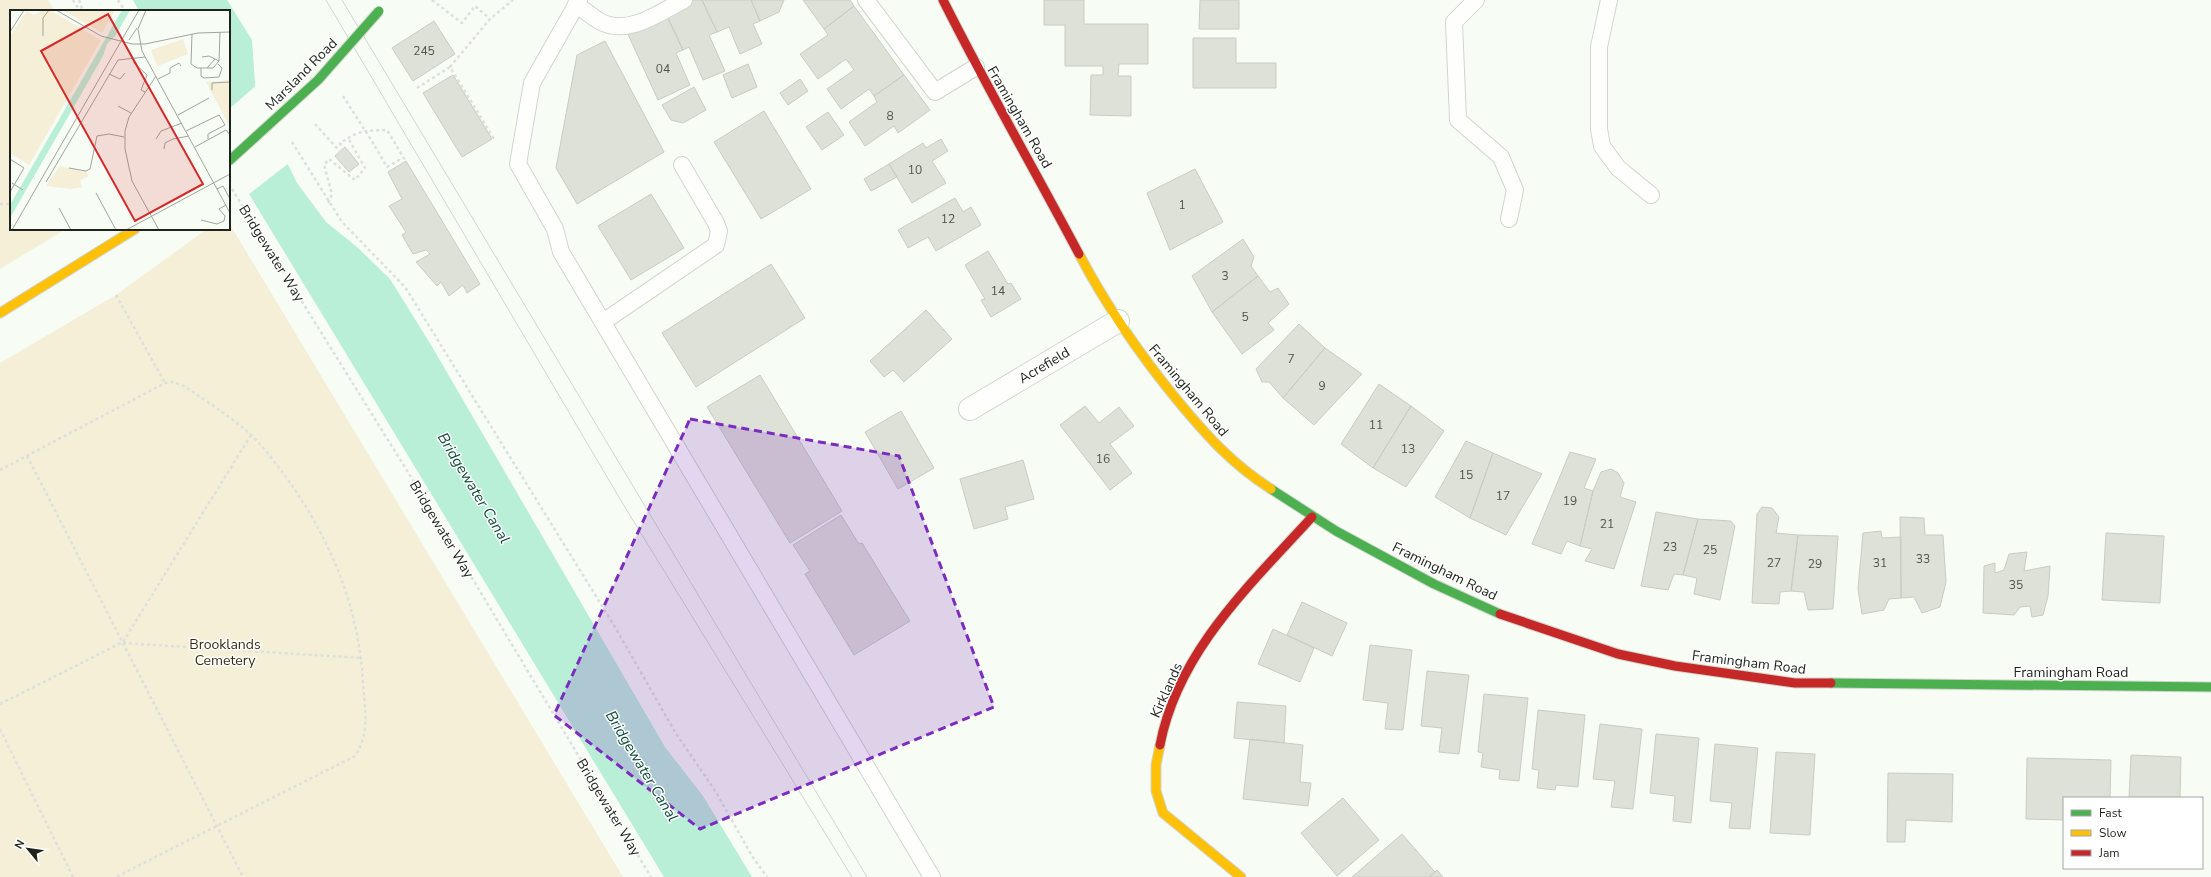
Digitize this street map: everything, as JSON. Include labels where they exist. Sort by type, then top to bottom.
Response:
[{"type":"street","name":"Framingham Road","points":[[943,0],[976,67],[1034,169],[1099,292],[1147,364],[1214,444],[1254,478],[1312,517],[1434,584],[1490,610],[1618,654],[1675,666],[1795,683],[2211,687]]},
{"type":"street","name":"Marsland Road","points":[[230,160],[295,103],[327,72],[380,5]]},
{"type":"street","points":[[0,313],[133,230]]},
{"type":"street","name":"Acrefield","points":[[970,409],[1118,321]]},
{"type":"street","name":"Kirklands","points":[[1241,877],[1163,813],[1157,803],[1155,786],[1156,759],[1162,733],[1175,696],[1196,657],[1225,612],[1312,517]]},
{"type":"lane","points":[[684,0],[634,24],[618,27],[602,22],[577,2],[532,83],[518,164],[555,229],[561,252],[932,877]]},
{"type":"lane","points":[[866,0],[935,92],[976,67]]},
{"type":"lane","points":[[1476,0],[1454,22],[1458,120],[1501,158],[1516,190],[1509,219]]},
{"type":"lane","points":[[1609,0],[1599,47],[1599,129],[1602,146],[1618,168],[1652,195]]},
{"type":"lane","points":[[603,322],[716,245],[719,231],[716,223],[682,166]]},
{"type":"path","points":[[73,0],[81,10]]},
{"type":"path","points":[[79,0],[82,10]]},
{"type":"path","points":[[118,0],[124,10]]},
{"type":"path","points":[[432,0],[462,23],[475,6],[490,19]]},
{"type":"path","points":[[417,88],[450,67],[490,19],[513,0]]},
{"type":"path","points":[[450,67],[494,139]]},
{"type":"path","points":[[327,72],[387,167],[399,160],[402,163]]},
{"type":"path","points":[[295,103],[345,157],[340,143],[359,131],[387,130],[405,160]]},
{"type":"path","points":[[277,118],[328,203],[360,242],[405,287],[615,627],[675,732],[716,792],[752,856],[767,877]]},
{"type":"path","points":[[328,203],[332,194],[324,165],[330,160],[355,180],[365,168],[348,138]]},
{"type":"path","name":"Bridgewater Way","points":[[230,185],[429,506],[651,877]]},
{"type":"path","points":[[116,294],[165,383]]},
{"type":"path","points":[[0,470],[165,383],[173,382],[184,386],[251,435],[300,496],[321,533],[338,568],[352,609],[362,658],[366,728],[363,744],[355,756],[218,827],[116,877]]},
{"type":"path","points":[[123,642],[251,435]]},
{"type":"path","points":[[27,456],[243,877]]},
{"type":"path","points":[[0,704],[123,642],[362,658]]},
{"type":"path","points":[[0,729],[72,877]]},
{"type":"highlighted area","points":[[690,419],[899,456],[994,707],[700,829],[554,715]]},
{"type":"green space","points":[[0,0],[48,0],[54,10],[10,10],[10,230],[64,230],[0,269]]},
{"type":"green space","name":"Brooklands Cemetery","points":[[230,225],[623,877],[0,877],[0,363],[116,295],[206,230],[230,230]]},
{"type":"water","name":"Bridgewater Canal","points":[[133,0],[227,0],[252,40],[256,99],[297,183],[326,222],[357,247],[390,279],[431,345],[665,747],[703,796],[752,877],[664,877],[230,163],[230,10],[138,10]]},
{"type":"pier","points":[[257,85],[258,98],[289,163],[248,195],[230,166],[230,108]]},
{"type":"building","points":[[692,0],[702,0],[717,32],[709,35],[725,71],[703,80],[689,47],[683,50],[665,12]]},
{"type":"building","points":[[702,0],[751,0],[760,21],[753,24],[762,44],[740,54],[729,27],[717,32]]},
{"type":"building","points":[[751,0],[784,0],[779,12],[760,21]]},
{"type":"building","points":[[803,0],[850,0],[854,6],[824,29]]},
{"type":"building","points":[[1044,0],[1084,0],[1084,24],[1148,24],[1148,64],[1119,64],[1118,76],[1131,76],[1131,116],[1090,115],[1091,75],[1103,75],[1103,66],[1065,66],[1065,25],[1044,25]]},
{"type":"building","points":[[1200,0],[1239,0],[1239,29],[1199,29]]},
{"type":"building","points":[[854,6],[904,75],[874,96],[869,89],[841,109],[827,89],[854,70],[846,59],[818,79],[800,54],[828,35],[824,29]]},
{"type":"building","points":[[665,12],[683,50],[676,53],[690,85],[658,100],[626,30]]},
{"type":"building","points":[[434,21],[455,54],[413,81],[392,48]]},
{"type":"building","points":[[1193,38],[1236,38],[1236,63],[1276,63],[1276,88],[1193,88]]},
{"type":"building","points":[[605,41],[664,152],[577,204],[556,168],[577,55]]},
{"type":"building","points":[[748,64],[757,87],[732,98],[723,75]]},
{"type":"building","points":[[453,75],[492,139],[462,157],[423,93]]},
{"type":"building","points":[[904,75],[930,110],[898,133],[894,126],[865,146],[849,122],[877,102],[874,96]]},
{"type":"building","points":[[800,79],[808,91],[788,105],[780,93]]},
{"type":"building","points":[[694,87],[706,110],[683,123],[671,120],[662,105]]},
{"type":"building","points":[[764,111],[811,189],[761,219],[714,142]]},
{"type":"building","points":[[828,112],[844,135],[822,150],[806,127]]},
{"type":"building","points":[[941,139],[948,151],[932,161],[946,183],[912,203],[889,164],[923,143],[926,148]]},
{"type":"building","points":[[345,147],[359,164],[349,172],[335,156]]},
{"type":"building","points":[[406,161],[480,284],[467,293],[463,285],[449,296],[441,282],[437,286],[416,262],[430,254],[426,250],[413,254],[402,235],[406,232],[389,206],[402,199],[388,172]]},
{"type":"building","points":[[889,164],[897,177],[871,191],[864,179]]},
{"type":"building","points":[[1195,169],[1223,222],[1170,250],[1147,193]]},
{"type":"building","points":[[651,194],[684,248],[631,280],[598,226]]},
{"type":"building","points":[[955,198],[963,212],[971,207],[981,225],[936,251],[928,237],[908,248],[898,230]]},
{"type":"building","points":[[1243,239],[1254,257],[1251,266],[1258,276],[1212,312],[1192,276]]},
{"type":"building","points":[[988,251],[1008,284],[1011,283],[1021,299],[991,317],[981,300],[985,299],[965,265]]},
{"type":"building","points":[[771,264],[805,318],[696,387],[662,333]]},
{"type":"building","points":[[1258,276],[1270,292],[1278,288],[1289,304],[1268,323],[1274,330],[1242,354],[1212,312]]},
{"type":"building","points":[[926,310],[952,339],[904,382],[893,370],[884,377],[870,361]]},
{"type":"building","points":[[1299,324],[1325,348],[1283,398],[1269,382],[1262,382],[1256,369]]},
{"type":"building","points":[[1325,348],[1362,374],[1314,425],[1283,398]]},
{"type":"building","points":[[760,375],[842,511],[790,543],[707,407]]},
{"type":"building","points":[[1379,384],[1411,406],[1373,468],[1341,444]]},
{"type":"building","points":[[1085,406],[1099,423],[1119,407],[1134,426],[1110,444],[1132,473],[1110,490],[1060,425]]},
{"type":"building","points":[[1411,406],[1444,431],[1406,487],[1373,468]]},
{"type":"building","points":[[901,411],[934,468],[898,489],[865,432]]},
{"type":"building","points":[[1466,441],[1493,453],[1470,518],[1435,497]]},
{"type":"building","points":[[1570,452],[1596,459],[1584,488],[1593,491],[1580,546],[1567,541],[1561,554],[1532,544]]},
{"type":"building","points":[[1493,453],[1542,474],[1506,535],[1470,518]]},
{"type":"building","points":[[1023,460],[1034,499],[1005,507],[1008,519],[974,529],[960,479]]},
{"type":"building","points":[[1611,469],[1618,473],[1624,483],[1620,497],[1636,502],[1614,569],[1585,561],[1592,549],[1580,546],[1593,491],[1601,472]]},
{"type":"building","points":[[1762,507],[1772,508],[1779,517],[1776,533],[1798,535],[1791,591],[1780,592],[1779,604],[1752,603],[1757,514]]},
{"type":"building","points":[[1656,512],[1698,519],[1683,575],[1674,574],[1668,590],[1641,586]]},
{"type":"building","points":[[841,515],[859,544],[862,543],[910,621],[854,655],[805,574],[810,571],[793,545]]},
{"type":"building","points":[[1900,517],[1924,518],[1925,535],[1943,535],[1946,582],[1940,607],[1922,613],[1914,597],[1901,598]]},
{"type":"building","points":[[1698,519],[1731,521],[1735,526],[1720,600],[1694,594],[1697,578],[1683,575]]},
{"type":"building","points":[[1881,531],[1882,538],[1901,537],[1901,598],[1889,599],[1884,610],[1862,614],[1858,589],[1863,533]]},
{"type":"building","points":[[2106,533],[2164,536],[2160,603],[2102,600]]},
{"type":"building","points":[[1798,535],[1838,536],[1833,609],[1808,610],[1804,592],[1791,591]]},
{"type":"building","points":[[2027,552],[2024,571],[2050,566],[2048,596],[2043,615],[2032,617],[2030,606],[2020,607],[2014,615],[1983,613],[1984,566],[1995,563],[1995,573],[2004,570],[2009,554]]},
{"type":"building","points":[[1302,602],[1347,623],[1332,656],[1287,635]]},
{"type":"building","points":[[1273,629],[1314,648],[1300,682],[1258,664]]},
{"type":"building","points":[[1370,645],[1412,650],[1403,730],[1385,729],[1388,703],[1363,700]]},
{"type":"building","points":[[1427,671],[1469,675],[1459,754],[1439,752],[1442,728],[1421,726]]},
{"type":"building","points":[[1484,694],[1528,698],[1519,781],[1499,779],[1500,770],[1481,767],[1483,753],[1478,752]]},
{"type":"building","points":[[1237,702],[1286,706],[1284,743],[1234,738]]},
{"type":"building","points":[[1538,710],[1585,715],[1578,787],[1556,785],[1555,790],[1537,788],[1539,770],[1532,769]]},
{"type":"building","points":[[1600,724],[1642,729],[1633,809],[1611,807],[1615,781],[1593,779]]},
{"type":"building","points":[[1656,734],[1699,738],[1691,823],[1673,821],[1675,796],[1650,793]]},
{"type":"building","points":[[1250,739],[1303,745],[1300,782],[1311,783],[1308,806],[1243,799]]},
{"type":"building","points":[[1715,744],[1758,748],[1750,829],[1729,828],[1732,803],[1710,801]]},
{"type":"building","points":[[1776,752],[1815,754],[1810,835],[1770,833]]},
{"type":"building","points":[[2131,755],[2181,757],[2180,797],[2129,797]]},
{"type":"building","points":[[2027,758],[2111,760],[2110,797],[2063,797],[2063,820],[2026,819]]},
{"type":"building","points":[[1888,773],[1953,774],[1952,822],[1906,820],[1905,842],[1887,842]]},
{"type":"building","points":[[1343,798],[1379,840],[1337,876],[1301,833]]},
{"type":"building","points":[[1402,834],[1435,872],[1429,877],[1352,877]]},
{"type":"building","points":[[1437,870],[1443,877],[1429,877],[1435,872]]},
{"type":"tram line","points":[[326,0],[623,504],[852,877]]},
{"type":"tram line","points":[[342,0],[867,877]]},
{"type":"traffic: fast","points":[[230,160],[318,80],[379,11]]},
{"type":"traffic: fast","points":[[1271,489],[1336,531],[1434,584],[1500,614]]},
{"type":"traffic: fast","points":[[1831,683],[2211,687]]},
{"type":"traffic: slow","points":[[0,313],[133,230]]},
{"type":"traffic: slow","points":[[1079,254],[1101,293],[1125,330],[1150,366],[1178,401],[1221,449],[1244,470],[1271,489]]},
{"type":"traffic: slow","points":[[1160,745],[1156,765],[1156,791],[1163,813],[1241,877]]},
{"type":"traffic: jam","points":[[943,0],[1079,254]]},
{"type":"traffic: jam","points":[[1160,745],[1169,711],[1183,679],[1200,649],[1242,594],[1312,517]]},
{"type":"traffic: jam","points":[[1500,614],[1618,654],[1675,666],[1795,683],[1831,683]]}]
